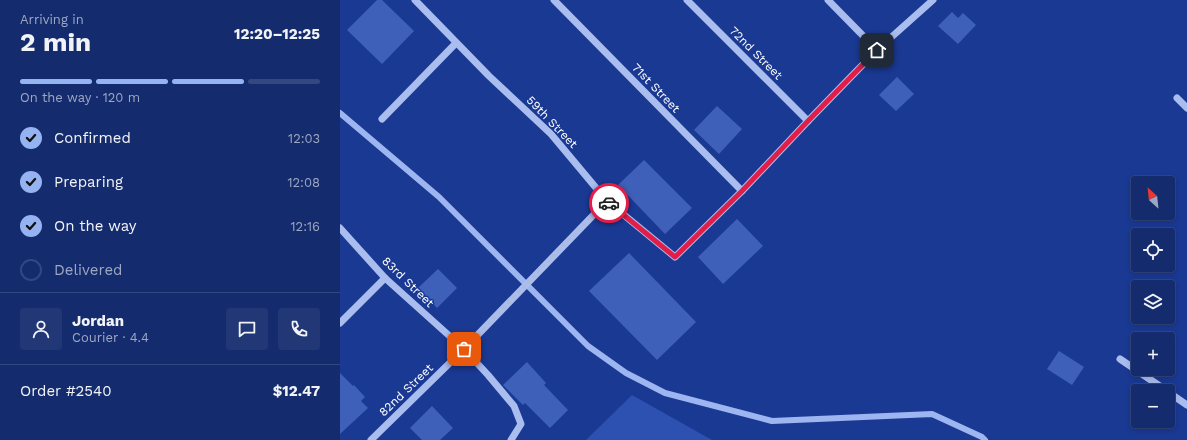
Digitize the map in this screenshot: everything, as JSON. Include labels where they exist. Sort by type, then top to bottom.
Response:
[{"type":"street","name":"59th Street","points":[[415,0],[456,43],[551,134],[606,201],[675,257],[742,191]]},
{"type":"street","name":"71st Street","points":[[554,0],[742,191]]},
{"type":"street","name":"72nd Street","points":[[687,0],[808,121]]},
{"type":"street","points":[[828,0],[877,50]]},
{"type":"street","points":[[742,191],[877,50],[933,0]]},
{"type":"street","points":[[382,120],[456,43]]},
{"type":"street","points":[[1177,98],[1187,108]]},
{"type":"street","name":"82nd Street","points":[[370,440],[464,349],[606,201]]},
{"type":"street","name":"83rd Street","points":[[340,228],[385,278],[464,349],[514,406],[522,424],[511,440]]},
{"type":"street","points":[[340,323],[385,278]]},
{"type":"street","points":[[1120,359],[1157,384]]},
{"type":"street","points":[[1175,397],[1187,405]]},
{"type":"shaded area","points":[[632,395],[712,440],[586,440]]},
{"type":"building","points":[[377,0],[382,0],[414,31],[382,64],[347,30]]},
{"type":"building","points":[[952,12],[958,18],[963,13],[976,25],[958,44],[938,26]]},
{"type":"building","points":[[897,77],[914,94],[896,111],[879,95]]},
{"type":"building","points":[[717,106],[742,129],[719,154],[694,130]]},
{"type":"building","points":[[644,160],[692,208],[665,234],[618,185]]},
{"type":"building","points":[[737,219],[763,246],[723,284],[698,257]]},
{"type":"building","points":[[629,253],[696,322],[657,360],[589,291]]},
{"type":"building","points":[[438,269],[457,288],[437,308],[418,288]]},
{"type":"building","points":[[1059,351],[1084,367],[1072,385],[1047,369]]},
{"type":"building","points":[[527,362],[546,383],[544,385],[568,410],[550,428],[525,403],[523,405],[503,385]]},
{"type":"building","points":[[340,373],[365,397],[361,401],[368,408],[340,434]]},
{"type":"building","points":[[432,406],[453,428],[440,440],[422,440],[410,428]]},
{"type":"waterway","points":[[340,113],[439,197],[588,346],[626,373],[665,393],[772,421],[932,414],[982,437],[985,440]]},
{"type":"way so far","points":[[464,349],[606,201],[609,203]]},
{"type":"route","points":[[609,203],[675,257],[742,191],[877,50]]}]
